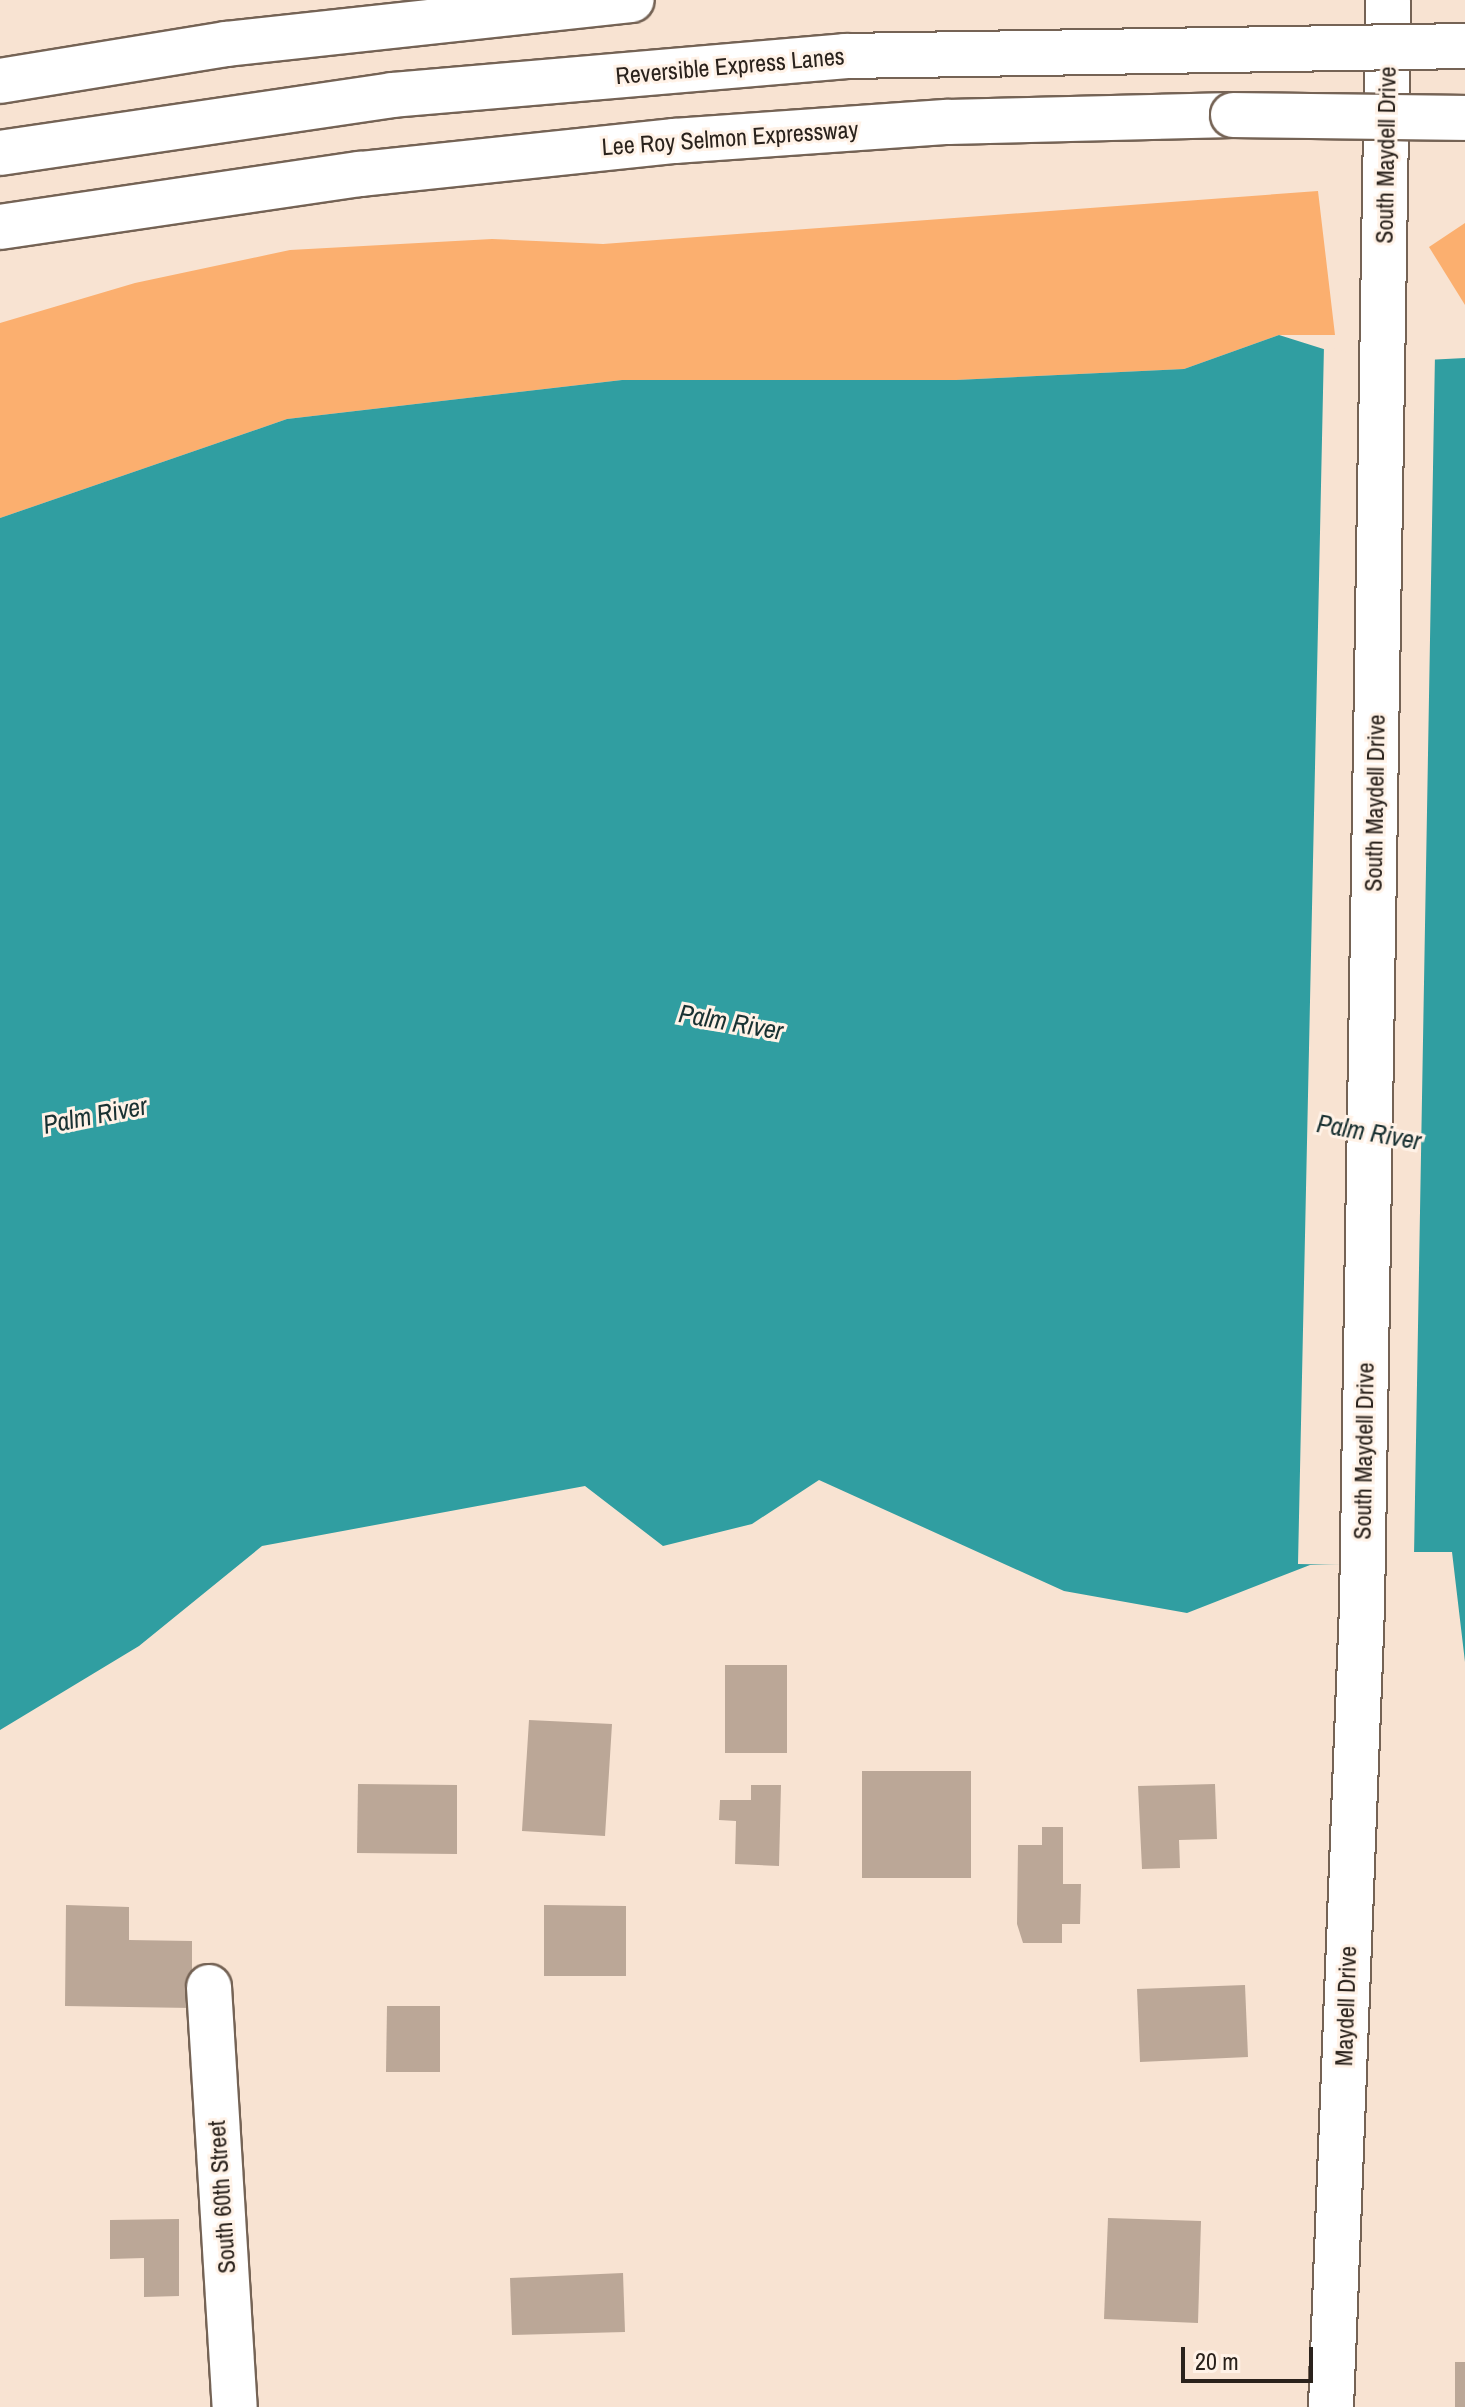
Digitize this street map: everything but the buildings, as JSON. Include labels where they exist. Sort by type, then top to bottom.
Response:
[{"type":"main road","points":[[0,81],[242,42],[632,0]]},
{"type":"main road","name":"South Maydell Drive","points":[[1362,1606],[1388,0]]},
{"type":"main road","name":"Reversible Express Lanes","points":[[0,153],[392,95],[830,57],[1020,48],[1465,46]]},
{"type":"main road","name":"Lee Roy Selmon Expressway","points":[[0,227],[360,174],[674,141],[948,122],[1233,115],[1465,118]]},
{"type":"main road","name":"Maydell Drive","points":[[1331,2407],[1362,1606]]},
{"type":"main road","name":"South 60th Street","points":[[209,1987],[235,2407]]},
{"type":"shaded area","points":[[1318,191],[1335,335],[1279,335],[1184,369],[956,380],[622,380],[287,419],[0,518],[0,323],[135,283],[290,250],[492,239],[603,244]]},
{"type":"shaded area","points":[[1465,223],[1465,305],[1429,247]]},
{"type":"water","points":[[1279,335],[1368,363],[1465,358],[1465,1662],[1452,1552],[1347,1552],[1346,1564],[1310,1565],[1187,1613],[1064,1591],[819,1480],[752,1524],[663,1546],[585,1486],[262,1546],[139,1646],[0,1730],[0,518],[287,419],[622,380],[956,380],[1184,369]]},
{"type":"pier","name":"Palm River","points":[[1324,345],[1364,358],[1435,354],[1414,1556],[1350,1556],[1350,1565],[1298,1564]]}]
